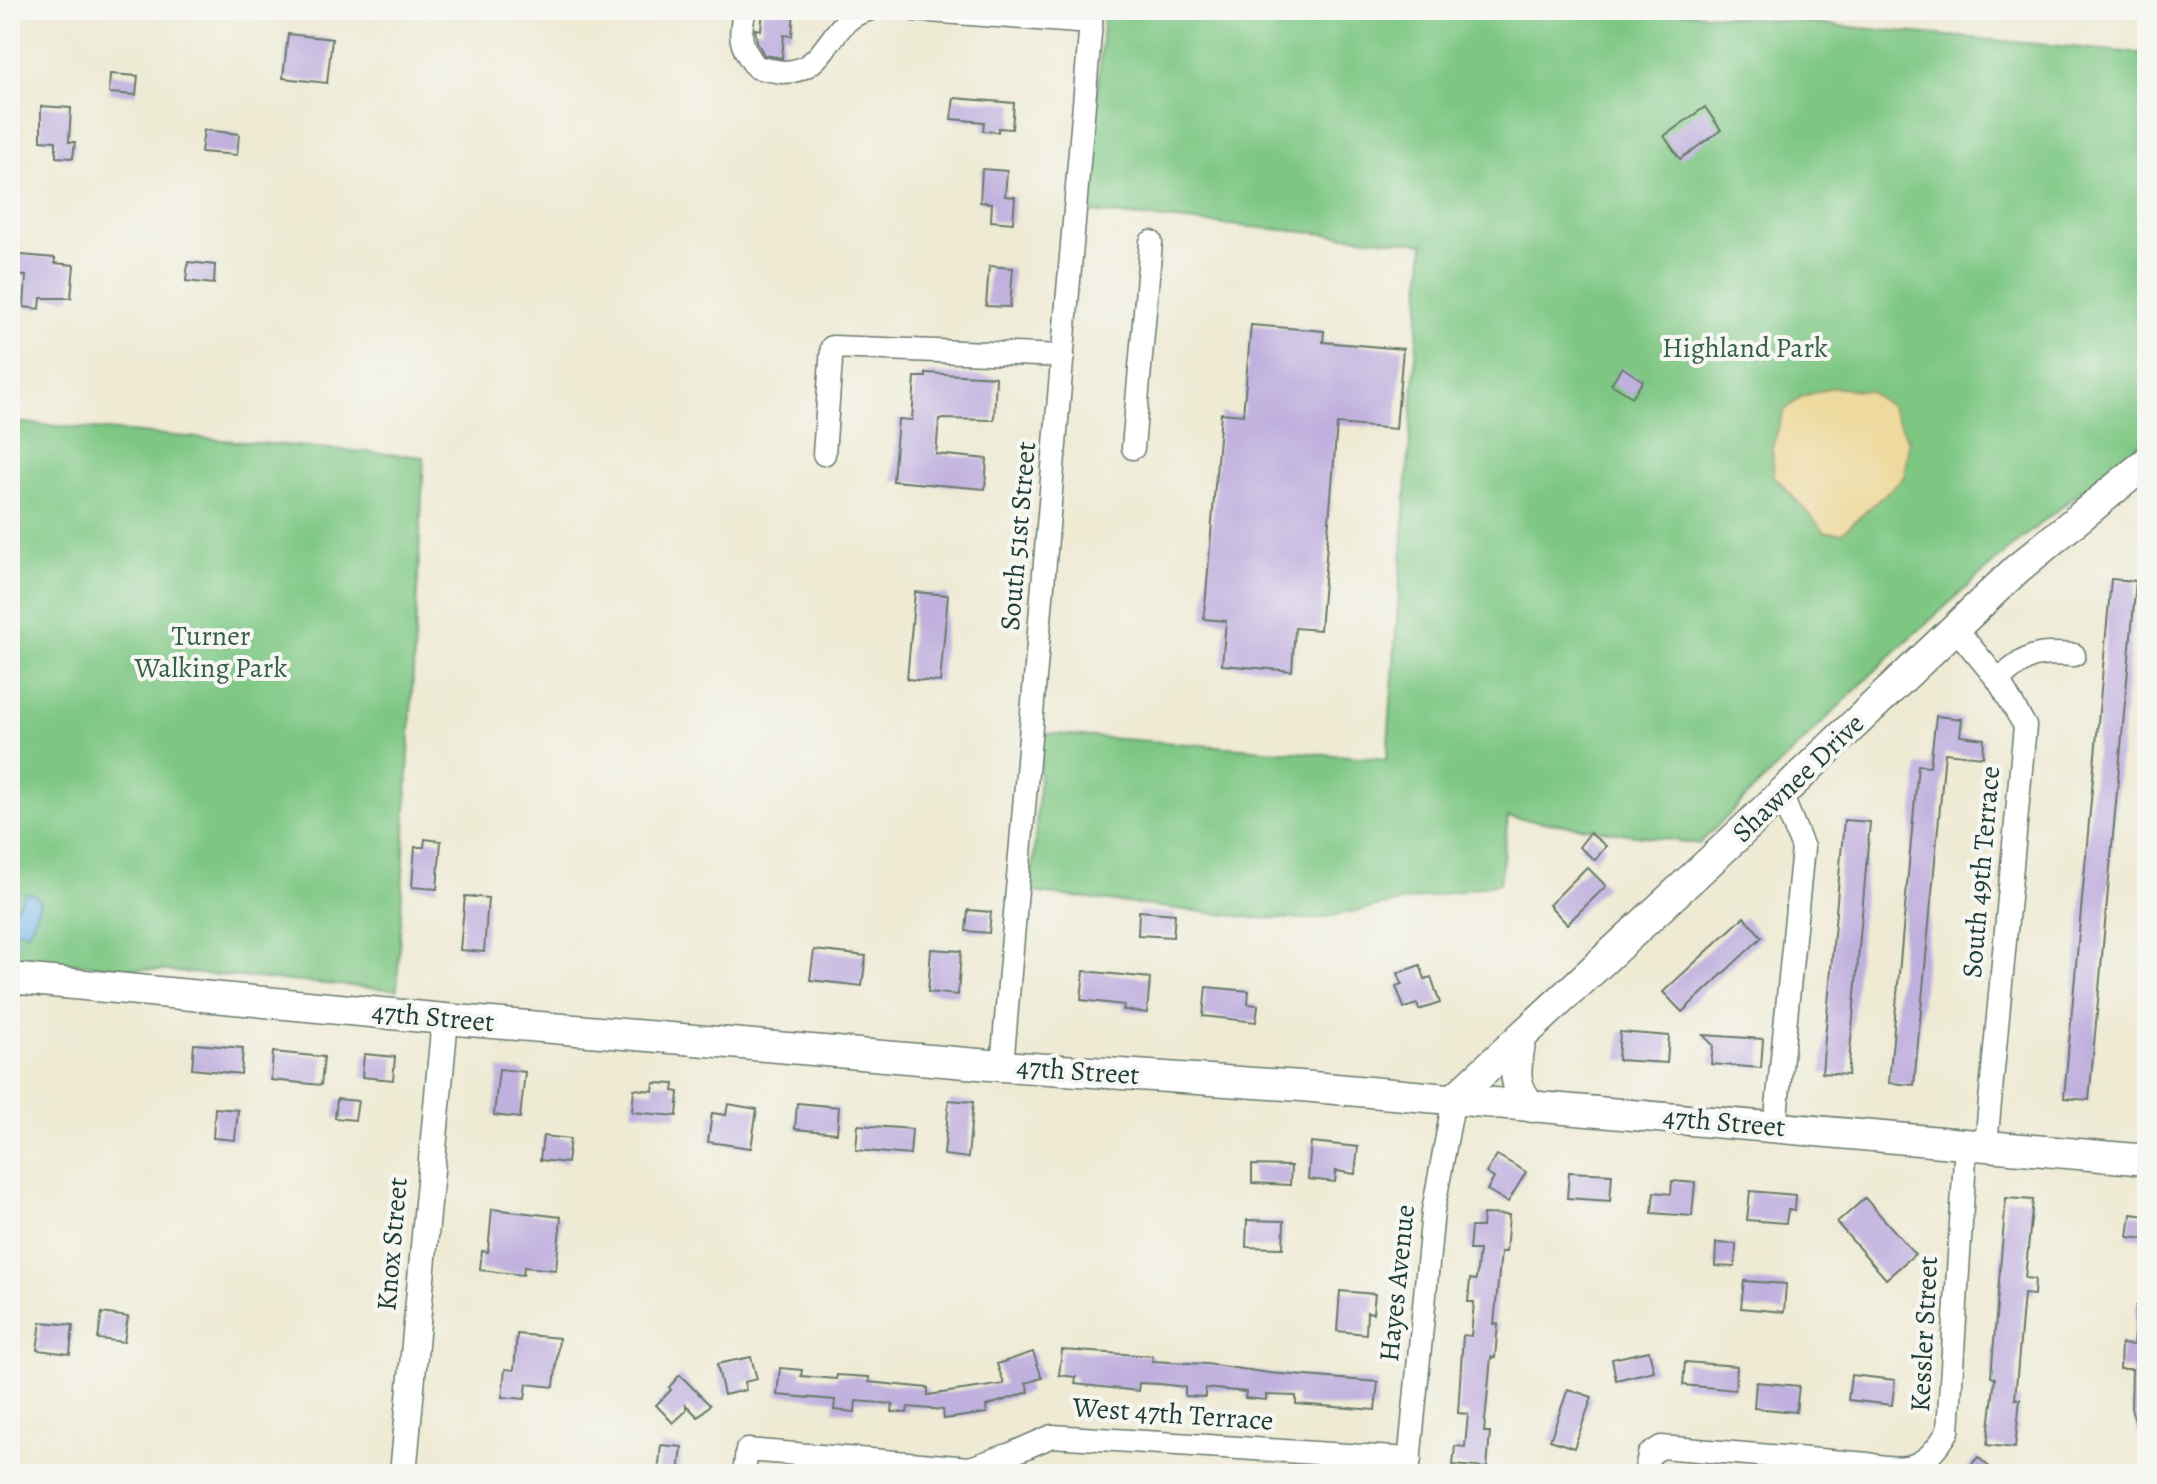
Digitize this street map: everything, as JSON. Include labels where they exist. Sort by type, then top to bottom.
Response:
[{"type":"main road","name":"Shawnee Drive","points":[[1454,1099],[2017,569],[2147,462]]},
{"type":"main road","name":"47th Street","points":[[10,978],[445,1019],[1002,1066],[1454,1099],[2147,1160]]},
{"type":"main road","points":[[1521,1039],[1517,1089],[1532,1107]]},
{"type":"street","points":[[745,10],[741,28],[743,49],[756,67],[782,72],[801,69],[818,58],[843,22],[856,13],[868,10]]},
{"type":"street","points":[[915,10],[1091,17]]},
{"type":"street","name":"South 51st Street","points":[[1002,1066],[1091,17]]},
{"type":"street","points":[[1133,448],[1151,242]]},
{"type":"street","points":[[824,454],[832,347],[1063,356]]},
{"type":"street","name":"South 49th Terrace","points":[[1955,628],[1998,680],[2025,726],[1976,1144]]},
{"type":"street","points":[[1998,680],[2024,659],[2041,653],[2074,655]]},
{"type":"street","points":[[1775,1127],[1803,848],[1781,794]]},
{"type":"street","name":"Knox Street","points":[[403,1474],[445,1019]]},
{"type":"street","name":"Hayes Avenue","points":[[1409,1467],[1433,1211],[1454,1099]]},
{"type":"street","name":"Kessler Street","points":[[1645,1474],[1649,1455],[1661,1447],[1868,1464],[1884,1468],[1915,1466],[1936,1452],[1948,1431],[1976,1144]]},
{"type":"street","name":"West 47th Terrace","points":[[744,1474],[747,1450],[970,1468],[1052,1436],[1409,1467]]},
{"type":"green space","name":"Highland Park","points":[[1104,10],[1663,10],[2147,54],[2147,438],[2015,544],[1890,656],[1699,844],[1508,817],[1500,883],[1315,919],[1254,918],[1031,892],[1043,733],[1387,759],[1424,243],[1089,212]]},
{"type":"green space","name":"Turner Walking Park","points":[[10,422],[424,457],[397,990],[10,958]]},
{"type":"sand","points":[[1832,387],[1868,391],[1890,406],[1909,441],[1904,477],[1842,533],[1825,532],[1774,476],[1772,447],[1784,411],[1801,397]]},
{"type":"water","points":[[25,893],[34,894],[40,902],[27,932],[14,929],[12,914]]},
{"type":"building","points":[[763,10],[794,10],[792,36],[784,35],[782,58],[764,55],[757,42],[755,29],[761,30]]},
{"type":"building","points":[[288,34],[332,39],[327,83],[283,78]]},
{"type":"building","points":[[110,74],[138,76],[136,95],[109,93]]},
{"type":"building","points":[[954,98],[1014,103],[1012,129],[983,131],[984,122],[951,119]]},
{"type":"building","points":[[41,106],[71,108],[69,142],[75,142],[73,158],[56,157],[56,141],[41,140]]},
{"type":"building","points":[[1705,107],[1721,130],[1680,159],[1664,136]]},
{"type":"building","points":[[204,130],[239,134],[237,155],[201,152]]},
{"type":"building","points":[[982,169],[1007,171],[1005,196],[1015,197],[1013,223],[991,221],[992,203],[980,202]]},
{"type":"building","points":[[10,254],[55,258],[55,263],[74,265],[71,298],[41,298],[40,309],[24,307],[26,276],[10,275]]},
{"type":"building","points":[[188,262],[215,265],[214,284],[186,281]]},
{"type":"building","points":[[989,266],[1013,268],[1010,307],[986,306]]},
{"type":"building","points":[[1251,325],[1324,331],[1323,342],[1403,349],[1396,429],[1337,424],[1320,630],[1295,628],[1292,671],[1222,665],[1226,621],[1204,619],[1221,413],[1243,415]]},
{"type":"building","points":[[1622,367],[1643,381],[1632,397],[1611,384]]},
{"type":"building","points":[[926,373],[996,377],[994,420],[939,419],[936,454],[987,459],[985,489],[893,481],[898,419],[912,420],[915,377],[926,377]]},
{"type":"building","points":[[2111,579],[2136,581],[2089,1100],[2064,1098]]},
{"type":"building","points":[[915,592],[948,595],[940,682],[907,679]]},
{"type":"building","points":[[1936,716],[1962,719],[1960,736],[1984,739],[1983,757],[1945,753],[1914,1085],[1889,1083],[1918,765],[1930,766]]},
{"type":"building","points":[[1844,820],[1870,822],[1848,1075],[1822,1073]]},
{"type":"building","points":[[1590,833],[1606,846],[1595,860],[1579,847]]},
{"type":"building","points":[[425,839],[441,841],[437,889],[412,887],[415,847],[424,847]]},
{"type":"building","points":[[1587,867],[1606,886],[1567,924],[1549,905]]},
{"type":"building","points":[[465,896],[488,898],[484,952],[460,950]]},
{"type":"building","points":[[968,910],[991,912],[989,933],[966,931]]},
{"type":"building","points":[[1139,911],[1175,914],[1173,937],[1138,935]]},
{"type":"building","points":[[1744,917],[1762,937],[1682,1012],[1663,992]]},
{"type":"building","points":[[931,949],[961,951],[958,995],[928,992]]},
{"type":"building","points":[[814,950],[866,956],[862,986],[810,980]]},
{"type":"building","points":[[1420,965],[1425,979],[1431,977],[1440,1003],[1419,1010],[1417,1004],[1404,1008],[1396,986],[1402,984],[1398,973]]},
{"type":"building","points":[[1084,971],[1150,978],[1147,1013],[1123,1010],[1124,1005],[1081,1000]]},
{"type":"building","points":[[1206,987],[1249,991],[1248,1004],[1258,1005],[1256,1022],[1203,1016]]},
{"type":"building","points":[[1620,1032],[1669,1036],[1667,1063],[1618,1060]]},
{"type":"building","points":[[1703,1035],[1763,1039],[1761,1068],[1711,1064],[1713,1045]]},
{"type":"building","points":[[194,1044],[243,1048],[241,1074],[192,1069]]},
{"type":"building","points":[[273,1052],[324,1057],[321,1085],[271,1080]]},
{"type":"building","points":[[364,1054],[395,1057],[393,1080],[362,1077]]},
{"type":"building","points":[[499,1069],[525,1072],[520,1118],[494,1115]]},
{"type":"building","points":[[654,1083],[674,1084],[673,1091],[679,1092],[677,1116],[632,1112],[634,1089],[653,1091]]},
{"type":"building","points":[[337,1099],[358,1101],[355,1120],[335,1118]]},
{"type":"building","points":[[949,1100],[973,1102],[968,1158],[944,1155]]},
{"type":"building","points":[[797,1103],[839,1107],[837,1133],[795,1129]]},
{"type":"building","points":[[728,1104],[757,1109],[751,1148],[708,1142],[712,1113],[726,1115]]},
{"type":"building","points":[[215,1108],[238,1110],[235,1140],[213,1138]]},
{"type":"building","points":[[858,1125],[912,1129],[910,1155],[856,1150]]},
{"type":"building","points":[[543,1136],[570,1139],[567,1163],[540,1160]]},
{"type":"building","points":[[1311,1142],[1358,1147],[1355,1174],[1336,1171],[1335,1182],[1308,1179]]},
{"type":"building","points":[[1497,1155],[1526,1172],[1508,1202],[1487,1190],[1494,1178],[1486,1173]]},
{"type":"building","points":[[1252,1165],[1291,1166],[1290,1185],[1252,1183]]},
{"type":"building","points":[[1569,1172],[1612,1174],[1610,1201],[1567,1198]]},
{"type":"building","points":[[1672,1181],[1695,1183],[1692,1216],[1652,1213],[1654,1192],[1671,1194]]},
{"type":"building","points":[[1750,1191],[1796,1195],[1795,1211],[1788,1210],[1786,1223],[1747,1220]]},
{"type":"building","points":[[1865,1198],[1915,1254],[1886,1279],[1837,1223]]},
{"type":"building","points":[[2006,1198],[2033,1200],[2025,1278],[2035,1279],[2034,1295],[2024,1294],[2015,1399],[2020,1399],[2015,1448],[1987,1445],[1995,1378],[1991,1377]]},
{"type":"building","points":[[492,1209],[561,1217],[556,1270],[524,1267],[523,1275],[480,1270],[482,1251],[488,1252]]},
{"type":"building","points":[[1483,1214],[1509,1215],[1506,1252],[1501,1252],[1494,1324],[1498,1324],[1495,1358],[1491,1357],[1484,1432],[1490,1432],[1487,1468],[1453,1465],[1455,1446],[1465,1447],[1468,1414],[1458,1413],[1463,1335],[1471,1336],[1474,1302],[1468,1302],[1470,1279],[1476,1280],[1479,1250],[1469,1250],[1471,1227],[1482,1227]]},
{"type":"building","points":[[2131,1214],[2147,1216],[2147,1239],[2128,1237]]},
{"type":"building","points":[[1247,1220],[1284,1221],[1283,1248],[1246,1247]]},
{"type":"building","points":[[1716,1243],[1736,1244],[1735,1267],[1715,1266]]},
{"type":"building","points":[[1744,1281],[1786,1284],[1784,1312],[1741,1308]]},
{"type":"building","points":[[1340,1291],[1375,1294],[1373,1313],[1367,1312],[1366,1334],[1337,1331]]},
{"type":"building","points":[[2136,1306],[2147,1306],[2147,1448],[2143,1449],[2131,1408],[2132,1369],[2120,1369],[2121,1344],[2133,1345]]},
{"type":"building","points":[[102,1313],[128,1317],[124,1342],[98,1339]]},
{"type":"building","points":[[41,1322],[73,1325],[70,1354],[37,1350]]},
{"type":"building","points":[[517,1334],[559,1338],[554,1387],[527,1384],[525,1399],[502,1397],[505,1369],[514,1370]]},
{"type":"building","points":[[1062,1350],[1153,1356],[1152,1361],[1378,1382],[1375,1410],[1296,1404],[1296,1396],[1266,1395],[1266,1400],[1245,1398],[1246,1392],[1205,1388],[1205,1397],[1185,1396],[1185,1387],[1160,1384],[1139,1383],[1138,1391],[1075,1384],[1076,1377],[1059,1375]]},
{"type":"building","points":[[1649,1351],[1654,1371],[1616,1380],[1612,1359]]},
{"type":"building","points":[[1033,1352],[1042,1378],[1026,1383],[1029,1392],[986,1406],[987,1413],[944,1419],[943,1410],[908,1407],[907,1413],[892,1412],[893,1404],[856,1401],[855,1412],[834,1410],[835,1400],[777,1395],[780,1368],[802,1370],[801,1376],[836,1379],[837,1375],[869,1377],[869,1382],[928,1388],[928,1395],[1004,1384],[997,1364]]},
{"type":"building","points":[[751,1357],[757,1379],[744,1382],[746,1390],[724,1395],[717,1364]]},
{"type":"building","points":[[1685,1362],[1737,1366],[1735,1390],[1683,1385]]},
{"type":"building","points":[[680,1375],[710,1405],[698,1417],[686,1405],[686,1411],[673,1423],[656,1405]]},
{"type":"building","points":[[1851,1375],[1895,1380],[1892,1405],[1848,1400]]},
{"type":"building","points":[[1756,1382],[1799,1386],[1796,1412],[1754,1408]]},
{"type":"building","points":[[1568,1389],[1592,1397],[1574,1448],[1550,1440]]},
{"type":"building","points":[[661,1445],[682,1447],[679,1474],[658,1474]]},
{"type":"building","points":[[1978,1457],[1997,1474],[1963,1474]]},
{"type":"waterway","points":[[10,947],[18,939]]}]
